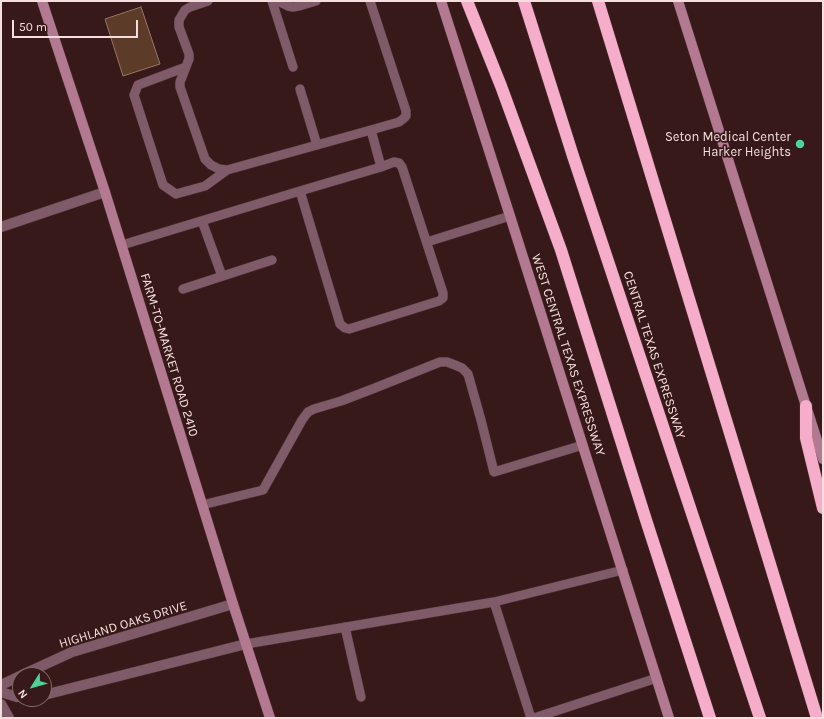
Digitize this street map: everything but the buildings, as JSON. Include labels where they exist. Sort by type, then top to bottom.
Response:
[{"type":"highway","points":[[467,1],[562,250],[710,718]]},
{"type":"highway","name":"CENTRAL TEXAS EXPRESSWAY","points":[[524,1],[576,164],[760,718]]},
{"type":"highway","points":[[598,1],[817,718]]},
{"type":"highway","points":[[806,406],[806,438],[823,508]]},
{"type":"main road","name":"FARM-TO-MARKET ROAD 2410","points":[[42,1],[122,245],[202,505],[270,718]]},
{"type":"main road","name":"WEST CENTRAL TEXAS EXPRESSWAY","points":[[441,1],[670,718]]},
{"type":"main road","points":[[678,1],[823,459]]},
{"type":"street","points":[[1,228],[105,192]]},
{"type":"street","name":"HIGHLAND OAKS DRIVE","points":[[40,667],[72,652],[233,604]]},
{"type":"street","points":[[52,693],[246,644]]},
{"type":"street","name":"HIGHLAND OAKS DRIVE","points":[[1,685],[12,680]]},
{"type":"street","points":[[1,692],[12,695]]},
{"type":"street","points":[[1,704],[9,718]]},
{"type":"lane","points":[[208,1],[184,10],[179,20],[179,26],[189,59],[180,82],[180,87],[205,159],[211,165],[219,169],[227,170]]},
{"type":"lane","points":[[272,1],[293,67]]},
{"type":"lane","points":[[278,1],[293,7],[316,1]]},
{"type":"lane","points":[[186,67],[138,85],[134,95],[163,185],[176,194],[205,186],[227,170],[399,122],[406,116],[370,1]]},
{"type":"lane","points":[[300,89],[317,145]]},
{"type":"lane","points":[[371,130],[381,167]]},
{"type":"lane","points":[[122,245],[394,162],[399,163],[402,167],[443,293],[443,298],[439,301],[349,329],[345,328],[340,324],[300,191]]},
{"type":"lane","points":[[427,242],[510,216]]},
{"type":"lane","points":[[202,221],[222,276]]},
{"type":"lane","points":[[183,289],[272,260]]},
{"type":"lane","points":[[202,505],[263,490],[308,412],[341,401],[440,362],[447,362],[455,365],[462,368],[468,374],[494,472],[583,445]]},
{"type":"lane","points":[[246,644],[494,602],[623,570]]},
{"type":"lane","points":[[494,602],[531,718]]},
{"type":"lane","points":[[345,627],[361,697]]},
{"type":"lane","points":[[534,718],[657,678]]},
{"type":"place","name":"Seton Medical Center Harker Heights","points":[[800,144]]}]
